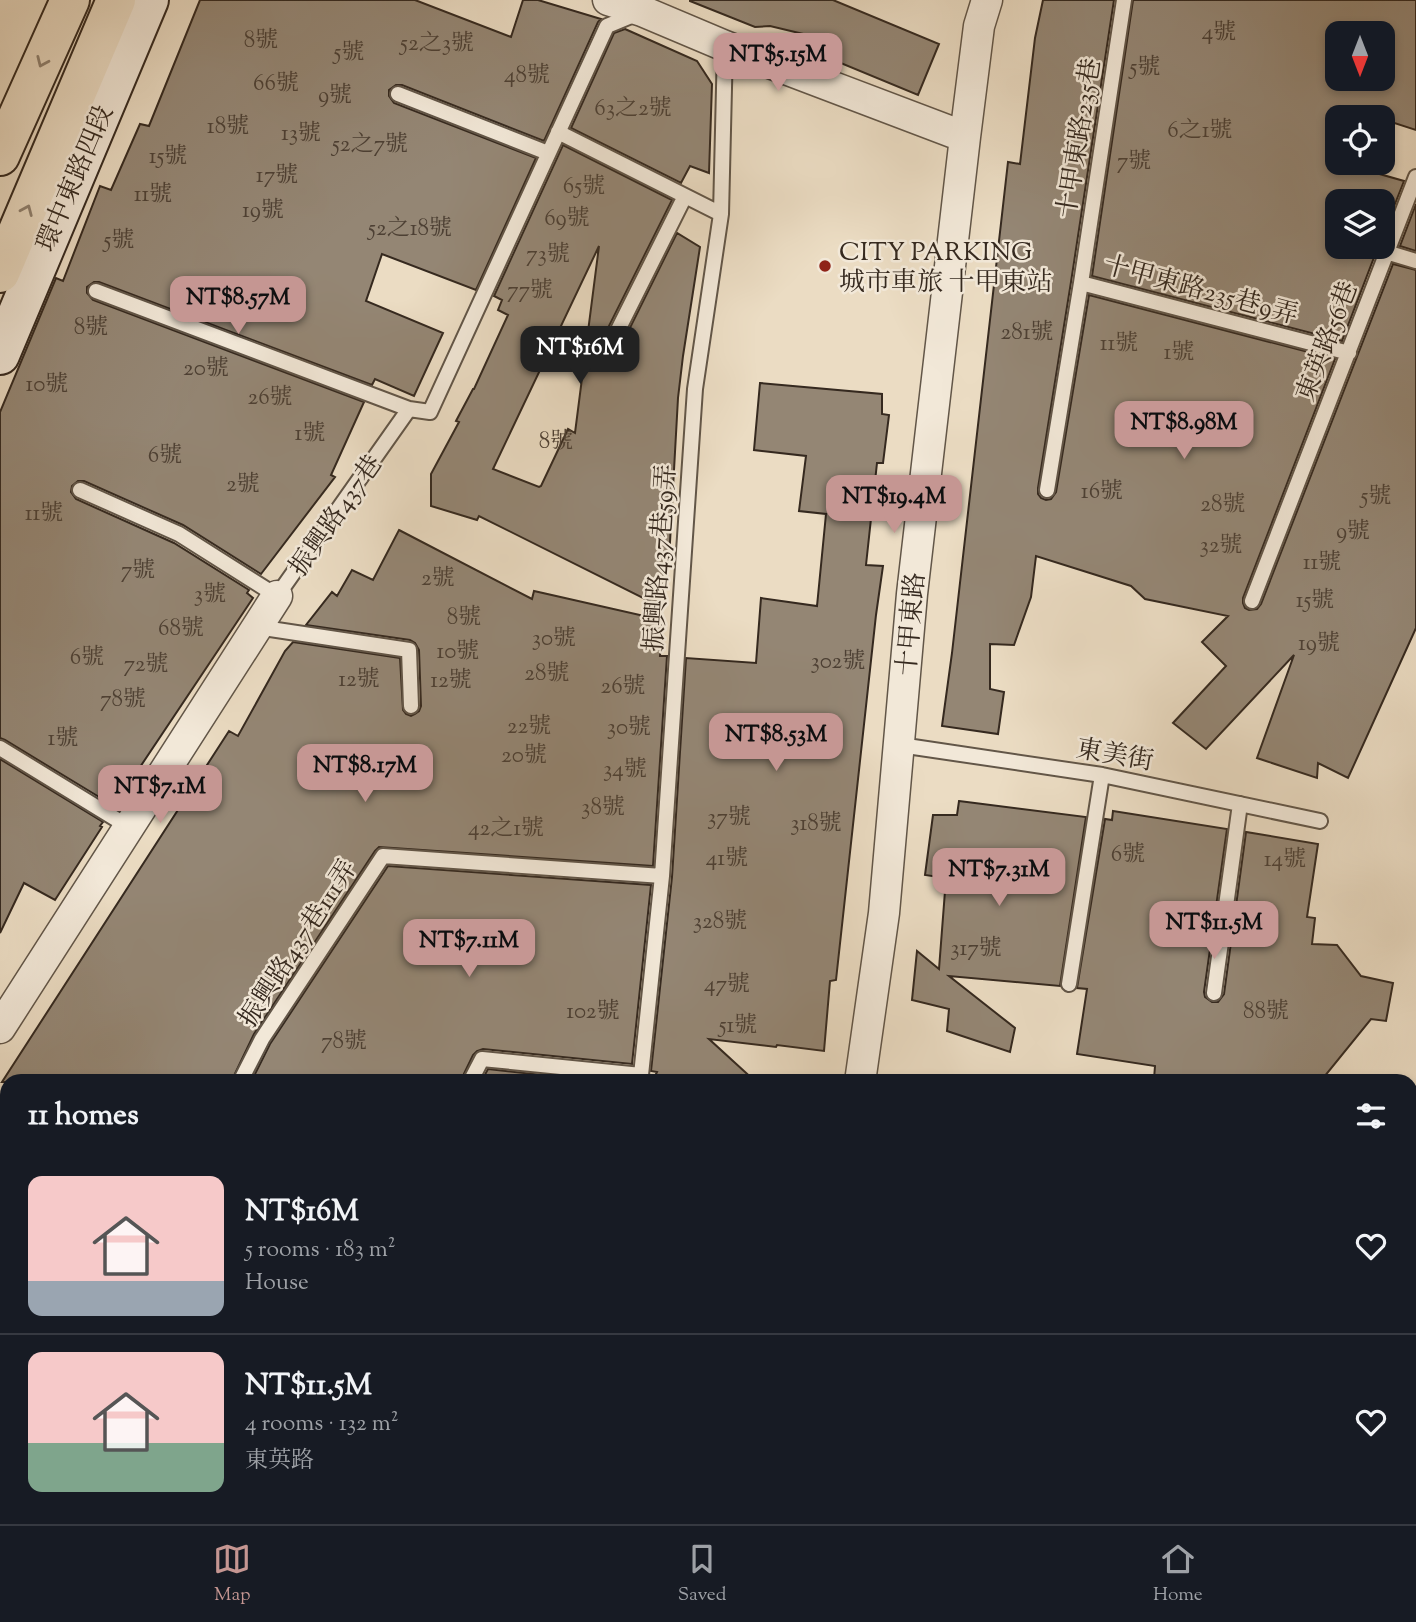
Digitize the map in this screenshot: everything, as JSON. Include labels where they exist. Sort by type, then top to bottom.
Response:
[{"type":"highway","points":[[0,156],[70,0]]},
{"type":"highway","points":[[0,273],[116,0]]},
{"type":"street","name":"環中東路四段","points":[[0,355],[149,0]]},
{"type":"street","points":[[608,0],[645,6],[725,46],[965,138]]},
{"type":"street","name":"十甲東路","points":[[861,1074],[884,913],[912,594],[965,138],[979,26],[987,0]]},
{"type":"street","name":"振興路437巷","points":[[0,1028],[277,596]]},
{"type":"lane","name":"十甲東路235巷","points":[[1047,491],[1124,0]]},
{"type":"lane","points":[[96,291],[409,410],[430,412],[607,26],[645,6]]},
{"type":"lane","name":"振興路437巷59弄","points":[[639,1074],[662,876],[695,389],[721,214],[725,46]]},
{"type":"lane","points":[[398,94],[548,153]]},
{"type":"lane","points":[[558,132],[721,214]]},
{"type":"lane","name":"東英路56巷","points":[[1395,230],[1416,177]]},
{"type":"lane","points":[[603,360],[685,196]]},
{"type":"lane","points":[[1395,255],[1416,261]]},
{"type":"lane","name":"東英路56巷","points":[[1252,601],[1383,259]]},
{"type":"lane","name":"十甲東路235巷9弄","points":[[1081,282],[1349,353]]},
{"type":"lane","name":"振興路437巷","points":[[277,596],[409,410]]},
{"type":"lane","points":[[80,490],[179,534],[277,596]]},
{"type":"lane","points":[[257,628],[409,650],[411,706]]},
{"type":"lane","name":"東美街","points":[[900,745],[1102,775],[1320,821]]},
{"type":"lane","points":[[0,748],[129,827]]},
{"type":"lane","points":[[1069,984],[1102,775]]},
{"type":"lane","points":[[1214,993],[1240,804]]},
{"type":"lane","name":"振興路437巷111弄","points":[[244,1074],[262,1039],[383,856],[662,876]]},
{"type":"lane","name":"振興路437巷59弄","points":[[474,1074],[482,1059],[606,1074]]},
{"type":"building","points":[[200,0],[415,0],[511,37],[523,0],[538,0],[601,19],[544,141],[402,85],[396,85],[389,90],[389,96],[394,103],[536,158],[476,290],[382,254],[366,301],[443,333],[414,396],[375,379],[372,385],[99,282],[87,287],[87,293],[93,300],[364,402],[331,475],[335,477],[261,574],[183,525],[84,481],[78,481],[72,486],[71,492],[76,499],[174,543],[249,590],[247,593],[253,598],[114,806],[0,738],[0,412],[56,278],[63,281],[100,186],[111,190],[140,124],[149,126]]},
{"type":"building","points":[[690,0],[833,0],[939,44],[918,95],[814,52],[820,38],[770,26],[755,27]]},
{"type":"building","points":[[1043,0],[1114,0],[1038,488],[1041,498],[1051,499],[1056,492],[1089,295],[1335,359],[1243,598],[1245,608],[1257,609],[1393,264],[1416,270],[1416,628],[1348,778],[1318,763],[1317,778],[1257,758],[1294,655],[1206,749],[1173,723],[1226,666],[1202,642],[1228,616],[1145,599],[1131,586],[1036,556],[1031,597],[1014,645],[990,644],[990,689],[1004,692],[998,734],[942,726],[1008,162],[1020,164],[1035,38]]},
{"type":"building","points":[[1133,0],[1416,0],[1416,130],[1395,123],[1395,105],[1325,105],[1325,175],[1383,175],[1404,181],[1395,204],[1395,189],[1325,189],[1325,259],[1373,259],[1342,341],[1092,276]]},
{"type":"building","points":[[625,29],[697,61],[712,84],[709,173],[690,166],[681,183],[571,128],[614,33]]},
{"type":"building","points":[[563,145],[672,200],[594,356],[598,368],[604,369],[612,364],[677,233],[700,247],[678,398],[669,560],[663,608],[479,516],[477,520],[431,506],[431,474],[459,422],[456,421],[508,315],[498,310],[502,300],[494,296]],"holes":[[[599,246],[575,433],[568,429],[539,487],[493,469]]]},
{"type":"building","points":[[1416,204],[1416,251],[1400,246]]},
{"type":"building","points":[[760,383],[882,394],[882,414],[889,415],[883,463],[877,463],[866,565],[883,566],[836,980],[830,981],[824,1051],[709,1039],[747,1074],[656,1074],[657,1072],[651,1071],[672,877],[686,658],[756,663],[761,598],[817,606],[826,514],[799,511],[806,456],[754,450]]},
{"type":"building","points":[[399,530],[532,599],[534,591],[662,620],[660,656],[667,656],[653,866],[379,847],[254,1034],[235,1074],[7,1074],[229,731],[238,736],[285,651],[293,642],[400,658],[403,710],[411,716],[419,711],[419,650],[415,643],[410,640],[306,625],[332,592],[337,596],[352,570],[373,580]]},
{"type":"building","points":[[0,759],[103,822],[55,900],[24,883],[0,933]]},
{"type":"building","points":[[959,801],[1086,817],[1060,986],[949,976],[1015,1028],[1010,1052],[947,1031],[949,1009],[912,1000],[917,951],[939,969],[946,878],[925,875],[933,815],[957,815]]},
{"type":"building","points":[[1113,811],[1227,829],[1204,992],[1205,997],[1212,1002],[1218,1002],[1224,994],[1246,832],[1318,844],[1307,917],[1315,918],[1312,944],[1337,945],[1361,976],[1393,983],[1386,1021],[1371,1019],[1326,1074],[1154,1074],[1155,1066],[1077,1054],[1087,989],[1077,988],[1105,819],[1112,820]]},
{"type":"building","points":[[388,866],[651,885],[632,1064],[483,1049],[473,1055],[464,1074],[255,1074],[270,1044]]},
{"type":"building","points":[[488,1069],[533,1074],[485,1074]]},
{"type":"place","name":"CITY PARKING 城市車旅 十甲東站","points":[[825,266]]}]
